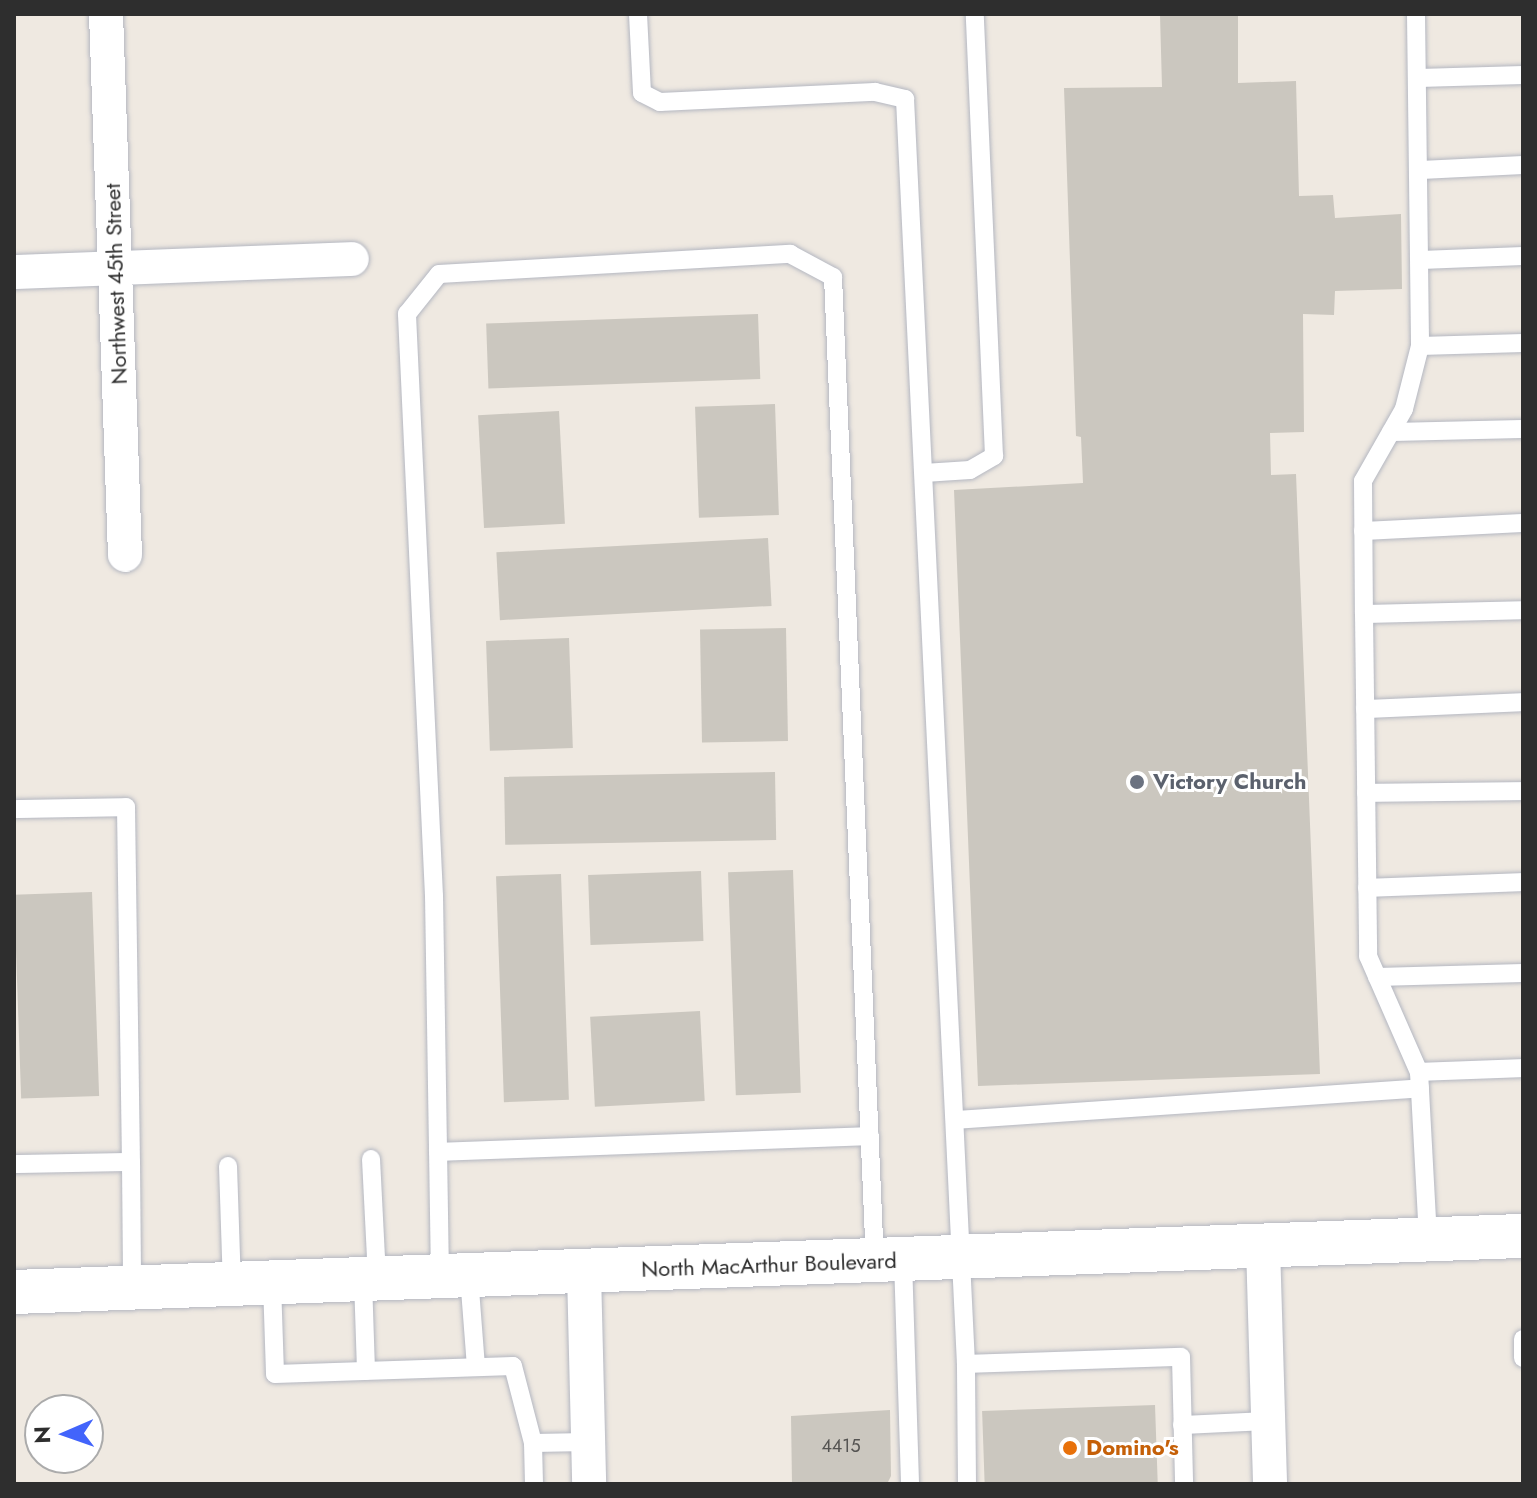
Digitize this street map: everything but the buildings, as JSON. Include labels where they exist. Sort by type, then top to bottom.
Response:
[{"type":"main road","name":"North MacArthur Boulevard","points":[[14,1292],[1523,1236]]},
{"type":"street","name":"Northwest 45th Street","points":[[106,14],[125,555]]},
{"type":"street","points":[[14,272],[352,259]]},
{"type":"street","points":[[1263,1246],[1270,1484]]},
{"type":"street","points":[[584,1272],[589,1484]]},
{"type":"lane","points":[[638,14],[642,93],[660,102],[875,92],[905,99],[963,1258],[967,1484]]},
{"type":"lane","points":[[924,473],[970,470],[994,456],[975,14]]},
{"type":"lane","points":[[1416,14],[1421,170],[1420,346],[1404,409],[1363,481],[1363,531],[1368,956],[1420,1080],[1428,1240]]},
{"type":"lane","points":[[1419,78],[1523,75]]},
{"type":"lane","points":[[1421,170],[1523,165]]},
{"type":"lane","points":[[476,1367],[455,1276],[438,1152],[434,896],[407,314],[439,274],[790,254],[833,277],[870,1136],[889,1261],[910,1484]]},
{"type":"lane","points":[[1421,260],[1523,256]]},
{"type":"lane","points":[[1420,346],[1523,343]]},
{"type":"lane","points":[[1391,432],[1523,429]]},
{"type":"lane","points":[[1363,531],[1523,523]]},
{"type":"lane","points":[[1364,614],[1523,610]]},
{"type":"lane","points":[[1365,709],[1523,702]]},
{"type":"lane","points":[[1366,793],[1523,791]]},
{"type":"lane","points":[[14,809],[126,807],[132,1289]]},
{"type":"lane","points":[[1367,888],[1523,882]]},
{"type":"lane","points":[[1377,977],[1523,973]]},
{"type":"lane","points":[[955,1120],[1420,1080],[1523,1068]]},
{"type":"lane","points":[[438,1152],[870,1136]]},
{"type":"lane","points":[[366,1371],[371,1159]]},
{"type":"lane","points":[[14,1164],[131,1162]]},
{"type":"lane","points":[[228,1166],[252,1284],[275,1374],[513,1366],[533,1443],[534,1484]]},
{"type":"lane","points":[[1523,1339],[1523,1358]]},
{"type":"lane","points":[[966,1364],[1181,1357],[1184,1484]]},
{"type":"lane","points":[[1182,1425],[1268,1421]]},
{"type":"lane","points":[[533,1443],[588,1442]]},
{"type":"place","name":"Victory Church","points":[[1137,782]]},
{"type":"place","name":"Domino's","points":[[1070,1448]]}]
